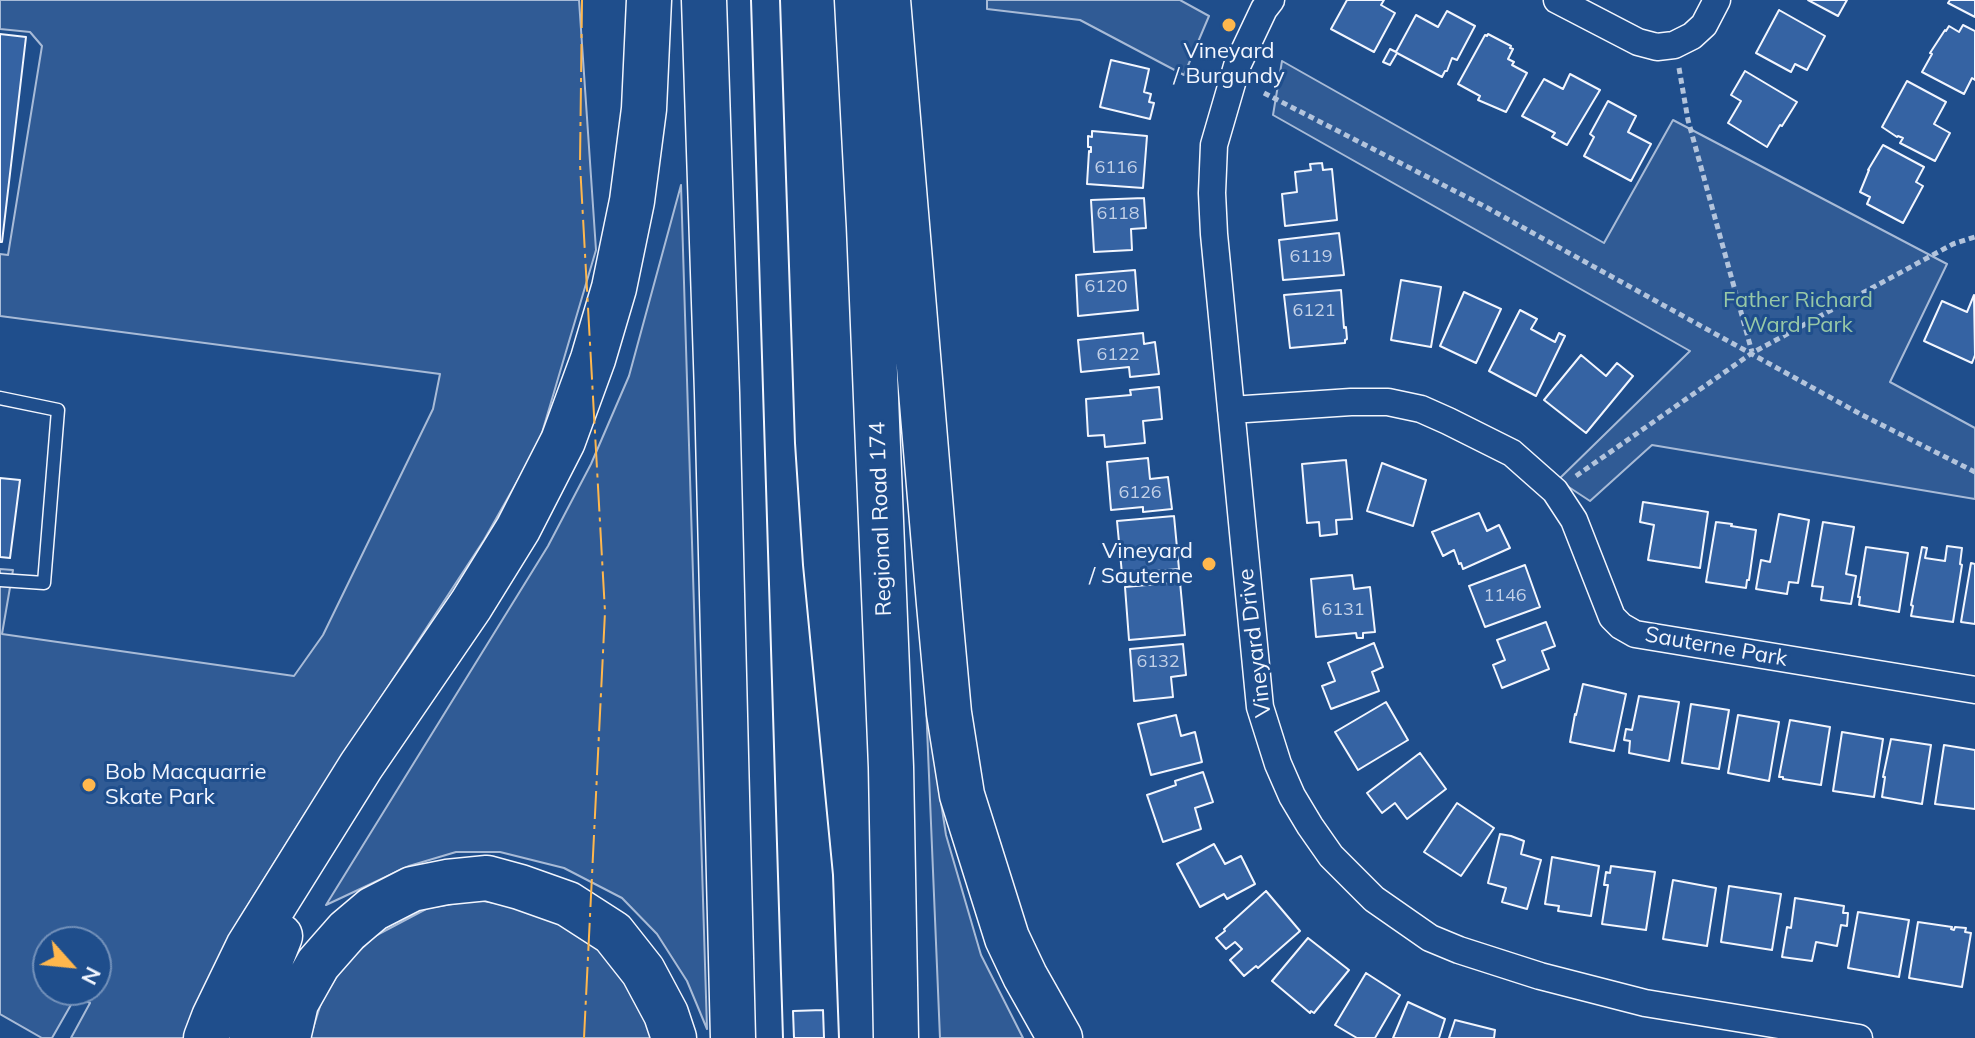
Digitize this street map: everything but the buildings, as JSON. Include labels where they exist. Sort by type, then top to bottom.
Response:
[{"type":"highway","points":[[206,1038],[248,947],[361,766],[471,605],[518,529],[563,441],[593,359],[614,288],[632,201],[644,109],[649,0]]},
{"type":"highway","points":[[704,0],[733,1038]]},
{"type":"highway","name":"Regional Road 174","points":[[857,0],[891,767],[898,1038]]},
{"type":"highway","points":[[888,0],[949,713],[962,795],[1007,938],[1060,1038]]},
{"type":"highway","points":[[252,1038],[262,982],[320,833]]},
{"type":"highway","points":[[288,1038],[296,1003],[318,964],[347,931],[373,909],[412,889],[487,878],[568,904],[613,933],[643,971],[666,1014],[674,1038]]},
{"type":"street","name":"Vineyard Drive","points":[[1271,0],[1237,66],[1214,145],[1212,193],[1260,707],[1292,796],[1331,856],[1374,899],[1430,938],[1540,976],[1645,1003],[1859,1038]]},
{"type":"street","points":[[1557,0],[1638,42],[1657,47],[1674,45],[1692,36],[1704,25],[1717,0]]},
{"type":"street","name":"Sauterne Park","points":[[1231,410],[1375,402],[1421,409],[1512,453],[1555,491],[1574,520],[1612,617],[1635,634],[1975,690]]},
{"type":"lane","points":[[0,398],[58,410],[44,583],[0,580]]},
{"type":"path","points":[[1674,45],[1688,120],[1752,353]]},
{"type":"path","points":[[1264,93],[1484,206],[1862,415],[1975,472]]},
{"type":"path","points":[[1555,491],[1752,353],[1953,244],[1975,237]]},
{"type":"shaded area","points":[[0,0],[579,0],[596,250],[539,443],[484,540],[238,921],[208,984],[188,1038],[71,1038],[88,1006],[112,1006],[112,926],[32,926],[32,1006],[70,1006],[52,1038],[42,1038],[0,1014],[0,569],[13,570],[2,634],[294,676],[323,635],[433,409],[440,374],[0,316],[0,254],[8,255],[42,46],[30,32],[0,29]]},
{"type":"shaded area","points":[[987,0],[1180,0],[1209,16],[1184,75],[1080,20],[987,9]]},
{"type":"shaded area","name":"Father Richard Ward Park","points":[[1282,61],[1604,243],[1673,120],[1947,264],[1890,382],[1975,428],[1975,499],[1652,445],[1590,501],[1558,480],[1690,351],[1273,115]]},
{"type":"shaded area","points":[[681,185],[707,1029],[687,981],[657,934],[622,898],[564,868],[500,852],[456,852],[409,866],[326,905],[548,546],[591,464],[629,376]]},
{"type":"shaded area","points":[[926,704],[946,835],[981,955],[1023,1038],[940,1038]]},
{"type":"shaded area","points":[[477,900],[524,908],[567,923],[604,947],[665,1038],[310,1038],[322,1000],[344,965],[375,936],[428,908]]},
{"type":"tram line","points":[[751,0],[783,1038]]},
{"type":"tram line","points":[[780,0],[795,443],[803,565],[833,875],[839,1038]]},
{"type":"power","points":[[582,0],[580,164],[605,612],[584,1038]]},
{"type":"place","name":"Vineyard / Burgundy","points":[[1229,25]]},
{"type":"place","name":"Vineyard / Sauterne","points":[[1209,564]]},
{"type":"place","name":"Bob Macquarrie Skate Park","points":[[89,785]]}]
